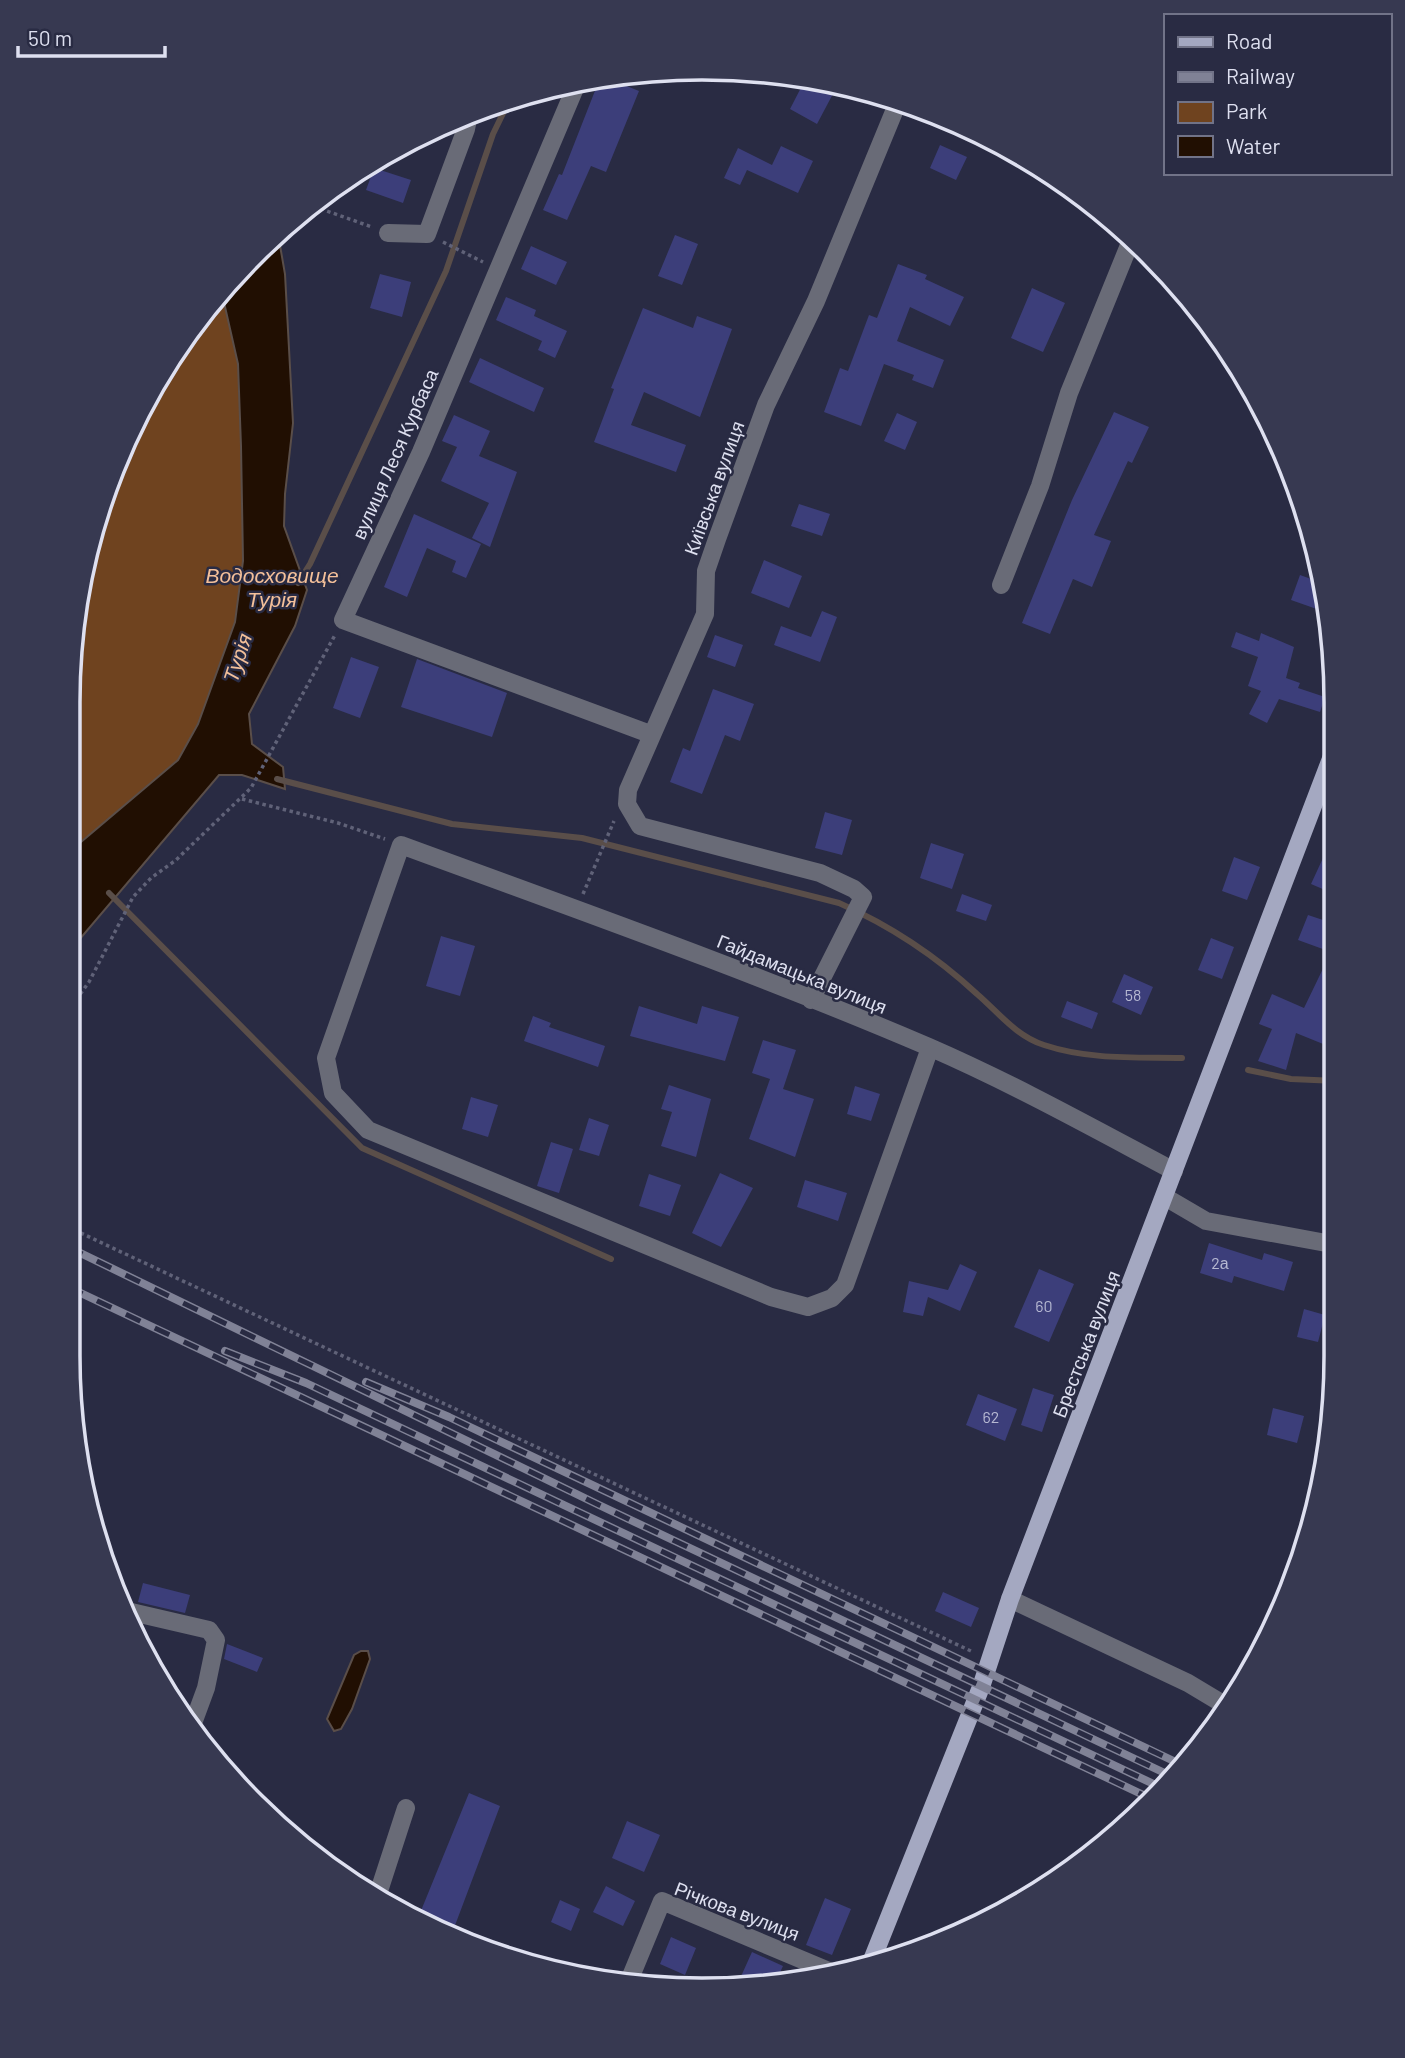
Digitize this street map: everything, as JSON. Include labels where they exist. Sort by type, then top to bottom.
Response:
[{"type":"main road","name":"Брестська вулиця","points":[[875,1952],[991,1660],[1010,1599],[1324,777]]},
{"type":"street","name":"вулиця Леся Курбаса","points":[[343,620],[421,452],[572,94]]},
{"type":"street","name":"Київська вулиця","points":[[811,1000],[863,899],[853,888],[820,873],[640,826],[627,804],[628,790],[650,734],[705,614],[706,571],[766,405],[816,301],[894,112]]},
{"type":"street","points":[[388,233],[427,234],[466,127]]},
{"type":"street","points":[[1000,585],[1040,486],[1069,393],[1128,249]]},
{"type":"street","points":[[343,620],[650,734]]},
{"type":"street","points":[[401,845],[326,1058],[333,1093],[368,1130],[771,1297],[808,1307],[832,1298],[845,1285],[930,1048]]},
{"type":"street","name":"Гайдамацька вулиця","points":[[401,845],[578,910],[930,1048],[1068,1113],[1174,1171]]},
{"type":"street","points":[[1165,1197],[1206,1221],[1324,1243]]},
{"type":"street","points":[[1010,1599],[1188,1683],[1219,1702]]},
{"type":"street","points":[[137,1613],[209,1630],[216,1640],[206,1688],[196,1716]]},
{"type":"street","points":[[380,1887],[406,1808]]},
{"type":"street","name":"Річкова вулиця","points":[[631,1973],[662,1901],[819,1967]]},
{"type":"path","points":[[323,209],[388,233]]},
{"type":"path","points":[[443,242],[470,256]]},
{"type":"path","points":[[80,994],[133,897],[242,799],[250,788],[343,620]]},
{"type":"path","points":[[242,799],[338,823],[401,845]]},
{"type":"path","points":[[578,910],[608,835]]},
{"type":"path","points":[[80,1232],[141,1258],[991,1660]]},
{"type":"green space","points":[[225,305],[238,364],[243,561],[235,622],[198,724],[178,760],[80,843],[82,662],[92,581],[102,542],[128,464],[145,427],[185,357]]},
{"type":"water","name":"Водосховище Турія","points":[[280,246],[285,274],[293,423],[284,526],[307,590],[295,626],[249,714],[252,744],[283,767],[285,789],[242,775],[219,775],[80,939],[80,843],[178,760],[198,724],[235,622],[243,561],[238,364],[225,305]]},
{"type":"water","points":[[368,1651],[370,1659],[352,1709],[341,1729],[334,1731],[327,1719],[354,1655]]},
{"type":"building","points":[[626,86],[639,91],[606,172],[591,166],[567,220],[543,210],[559,174],[562,175],[595,90]]},
{"type":"building","points":[[801,88],[833,94],[817,124],[790,109]]},
{"type":"building","points":[[940,145],[967,157],[956,180],[930,168]]},
{"type":"building","points":[[781,146],[813,161],[798,193],[747,170],[740,185],[724,178],[738,148],[772,165]]},
{"type":"building","points":[[381,170],[411,180],[403,203],[366,190],[371,177]]},
{"type":"building","points":[[675,235],[698,244],[682,285],[658,276]]},
{"type":"building","points":[[531,246],[567,262],[556,285],[521,269]]},
{"type":"building","points":[[898,264],[927,275],[925,279],[964,297],[950,326],[910,307],[897,341],[944,360],[933,388],[912,380],[914,375],[884,364],[861,426],[824,412],[840,368],[848,371],[869,315],[877,318]]},
{"type":"building","points":[[380,274],[411,282],[402,317],[370,308]]},
{"type":"building","points":[[1032,288],[1065,303],[1043,352],[1011,338]]},
{"type":"building","points":[[506,297],[536,310],[534,316],[567,331],[555,358],[538,350],[542,341],[496,320]]},
{"type":"building","points":[[643,308],[693,328],[697,316],[732,329],[700,417],[644,392],[631,425],[686,445],[676,472],[594,442],[614,389],[611,388]]},
{"type":"building","points":[[480,358],[544,388],[534,412],[469,382]]},
{"type":"building","points":[[1114,412],[1149,427],[1132,463],[1128,461],[1094,535],[1111,541],[1092,587],[1073,579],[1050,634],[1022,623],[1072,500]]},
{"type":"building","points":[[897,413],[917,422],[905,450],[884,441]]},
{"type":"building","points":[[454,415],[490,431],[479,456],[517,472],[490,547],[472,538],[489,503],[441,481],[457,447],[442,441]]},
{"type":"building","points":[[799,504],[830,514],[822,536],[791,526]]},
{"type":"building","points":[[414,514],[481,544],[466,578],[452,572],[456,561],[427,548],[407,597],[384,587]]},
{"type":"building","points":[[764,560],[802,576],[789,608],[751,593]]},
{"type":"building","points":[[1300,575],[1313,580],[1317,609],[1291,600]]},
{"type":"building","points":[[822,611],[837,617],[820,662],[774,645],[781,626],[811,637]]},
{"type":"building","points":[[1236,632],[1259,641],[1261,633],[1294,647],[1286,678],[1300,683],[1298,688],[1324,697],[1320,712],[1279,699],[1267,723],[1249,714],[1261,691],[1248,686],[1258,657],[1231,647]]},
{"type":"building","points":[[715,635],[743,645],[735,667],[707,657]]},
{"type":"building","points":[[351,657],[379,667],[360,718],[333,708]]},
{"type":"building","points":[[417,659],[507,693],[492,737],[401,707]]},
{"type":"building","points":[[713,689],[754,704],[740,741],[725,735],[702,794],[670,782],[683,748],[690,751]]},
{"type":"building","points":[[825,812],[852,820],[842,855],[815,848]]},
{"type":"building","points":[[931,843],[964,854],[952,889],[920,878]]},
{"type":"building","points":[[1234,857],[1260,867],[1247,900],[1222,891]]},
{"type":"building","points":[[1323,858],[1324,858],[1324,890],[1311,884]]},
{"type":"building","points":[[962,894],[992,905],[986,921],[956,911]]},
{"type":"building","points":[[1308,915],[1323,920],[1324,917],[1324,949],[1298,940]]},
{"type":"building","points":[[441,936],[475,946],[460,996],[426,986]]},
{"type":"building","points":[[1211,938],[1234,947],[1222,979],[1198,970]]},
{"type":"building","points":[[1324,967],[1324,1044],[1296,1033],[1286,1070],[1258,1061],[1272,1029],[1259,1024],[1272,994],[1304,1008]]},
{"type":"building","points":[[1124,974],[1153,987],[1141,1015],[1112,1002]]},
{"type":"building","points":[[1067,1001],[1098,1013],[1092,1029],[1061,1017]]},
{"type":"building","points":[[639,1006],[697,1024],[702,1006],[739,1017],[725,1061],[630,1036]]},
{"type":"building","points":[[533,1016],[551,1023],[549,1027],[605,1046],[598,1067],[524,1041]]},
{"type":"building","points":[[763,1040],[796,1050],[783,1089],[814,1099],[795,1157],[749,1139],[770,1079],[752,1073]]},
{"type":"building","points":[[669,1085],[711,1099],[696,1157],[661,1146],[672,1112],[661,1109]]},
{"type":"building","points":[[855,1086],[880,1094],[871,1121],[847,1114]]},
{"type":"building","points":[[471,1097],[498,1105],[488,1137],[462,1129]]},
{"type":"building","points":[[589,1118],[609,1125],[599,1156],[579,1150]]},
{"type":"building","points":[[551,1142],[573,1149],[559,1193],[537,1186]]},
{"type":"building","points":[[720,1173],[753,1188],[721,1247],[692,1233]]},
{"type":"building","points":[[649,1174],[681,1185],[670,1216],[639,1206]]},
{"type":"building","points":[[805,1180],[847,1193],[838,1221],[797,1207]]},
{"type":"building","points":[[1209,1243],[1262,1260],[1264,1253],[1293,1262],[1284,1291],[1234,1276],[1232,1283],[1200,1273]]},
{"type":"building","points":[[960,1264],[977,1272],[960,1311],[928,1297],[923,1316],[903,1312],[909,1281],[948,1290]]},
{"type":"building","points":[[1039,1269],[1074,1284],[1049,1342],[1014,1327]]},
{"type":"building","points":[[1304,1309],[1324,1315],[1318,1342],[1297,1337]]},
{"type":"building","points":[[1033,1388],[1054,1395],[1042,1432],[1021,1425]]},
{"type":"building","points":[[978,1394],[1017,1409],[1005,1441],[966,1425]]},
{"type":"building","points":[[1273,1408],[1304,1416],[1297,1443],[1267,1435]]},
{"type":"building","points":[[143,1583],[190,1595],[185,1613],[138,1602]]},
{"type":"building","points":[[943,1592],[979,1608],[971,1627],[935,1611]]},
{"type":"building","points":[[227,1644],[263,1658],[257,1672],[224,1659]]},
{"type":"building","points":[[469,1793],[500,1806],[455,1926],[421,1910]]},
{"type":"building","points":[[627,1821],[660,1835],[644,1872],[612,1858]]},
{"type":"building","points":[[606,1886],[635,1901],[623,1926],[593,1912]]},
{"type":"building","points":[[825,1898],[851,1909],[832,1955],[806,1945]]},
{"type":"building","points":[[560,1900],[580,1909],[571,1931],[551,1922]]},
{"type":"building","points":[[671,1937],[696,1948],[685,1975],[660,1964]]},
{"type":"building","points":[[752,1952],[783,1966],[780,1972],[741,1976]]},
{"type":"waterway","points":[[298,583],[310,564],[446,271],[493,134],[503,114]]},
{"type":"waterway","points":[[277,779],[452,824],[582,838],[839,903],[894,931],[929,954],[1016,1030],[1034,1041],[1061,1050],[1095,1055],[1182,1058]]},
{"type":"waterway","points":[[109,893],[362,1148],[611,1259]]},
{"type":"waterway","points":[[1248,1070],[1291,1079],[1324,1080]]},
{"type":"railway","points":[[80,1253],[599,1505],[1164,1773]]},
{"type":"railway","points":[[80,1293],[1142,1795]]},
{"type":"railway","points":[[225,1351],[306,1383],[1153,1784]]},
{"type":"railway","points":[[366,1382],[449,1417],[1174,1761]]},
{"type":"water label","name":"Турія","points":[[238,658]]}]
